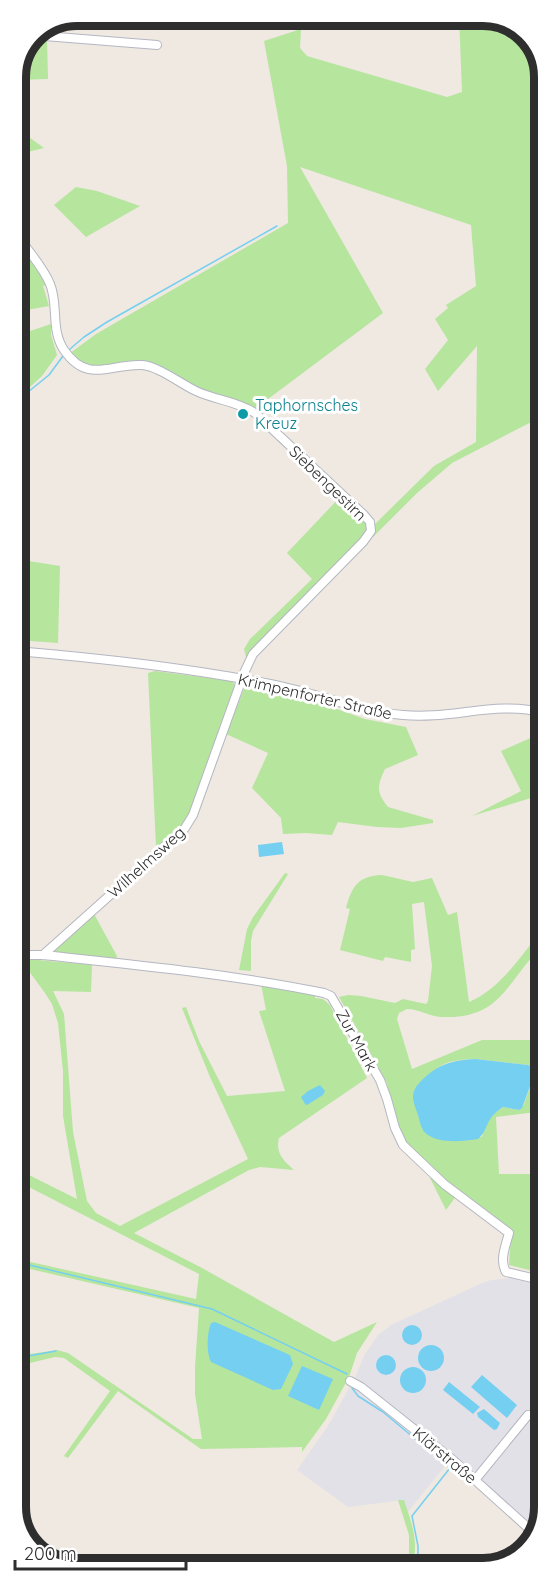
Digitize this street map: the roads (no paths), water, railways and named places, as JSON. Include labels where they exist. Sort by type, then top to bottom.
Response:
[{"type":"street","points":[[45,36],[157,45]]},
{"type":"street","name":"Siebengestirn","points":[[26,247],[51,285],[58,340],[72,360],[92,370],[143,365],[198,392],[244,406],[255,413],[370,522],[371,531],[367,538],[253,654],[242,679]]},
{"type":"street","name":"Krimpenforter Straße","points":[[26,652],[123,662],[267,683],[365,708],[403,715],[433,715],[514,708],[534,711]]},
{"type":"street","name":"Wilhelmsweg","points":[[43,954],[185,828],[193,815],[242,679]]},
{"type":"street","name":"Zur Mark","points":[[26,955],[43,954],[244,977],[331,996],[380,1080],[395,1128],[404,1145],[444,1184],[509,1233],[503,1262],[506,1272],[534,1278]]},
{"type":"street","name":"Klärstraße","points":[[350,1381],[362,1387],[475,1480],[530,1529]]},
{"type":"street","points":[[475,1480],[528,1415]]},
{"type":"water","points":[[282,842],[284,854],[259,857],[258,845]]},
{"type":"water","points":[[476,1059],[528,1065],[534,1068],[534,1076],[522,1108],[519,1110],[503,1107],[497,1111],[478,1139],[439,1140],[428,1135],[421,1126],[413,1094],[427,1075],[440,1067],[460,1060]]},
{"type":"water","points":[[320,1085],[325,1091],[323,1095],[305,1104],[301,1097]]},
{"type":"water","points":[[215,1322],[290,1355],[293,1364],[281,1389],[273,1390],[211,1362],[208,1353],[208,1337],[211,1323]]},
{"type":"water","points":[[412,1325],[419,1328],[422,1335],[419,1342],[412,1345],[405,1342],[402,1335],[405,1328]]},
{"type":"water","points":[[431,1345],[440,1349],[444,1358],[440,1367],[431,1371],[422,1367],[418,1358],[422,1349]]},
{"type":"water","points":[[386,1355],[393,1358],[396,1365],[393,1372],[386,1375],[379,1372],[376,1365],[379,1358]]},
{"type":"water","points":[[302,1366],[333,1379],[319,1410],[288,1396]]},
{"type":"water","points":[[413,1367],[422,1371],[426,1380],[422,1389],[413,1393],[404,1389],[400,1380],[404,1371]]},
{"type":"water","points":[[482,1375],[517,1405],[507,1418],[471,1387]]},
{"type":"water","points":[[449,1382],[480,1407],[473,1414],[443,1390]]},
{"type":"water","points":[[484,1409],[500,1423],[497,1429],[494,1430],[478,1417],[477,1413]]},
{"type":"waterway","points":[[70,349],[107,322],[277,226]]},
{"type":"waterway","points":[[28,392],[49,375],[63,356]]},
{"type":"waterway","points":[[26,1264],[212,1309],[347,1374]]},
{"type":"waterway","points":[[26,1356],[56,1351]]},
{"type":"waterway","points":[[352,1388],[358,1396],[383,1412],[450,1468],[412,1516],[418,1558]]},
{"type":"place","name":"Taphornsches Kreuz","points":[[243,414]]}]
